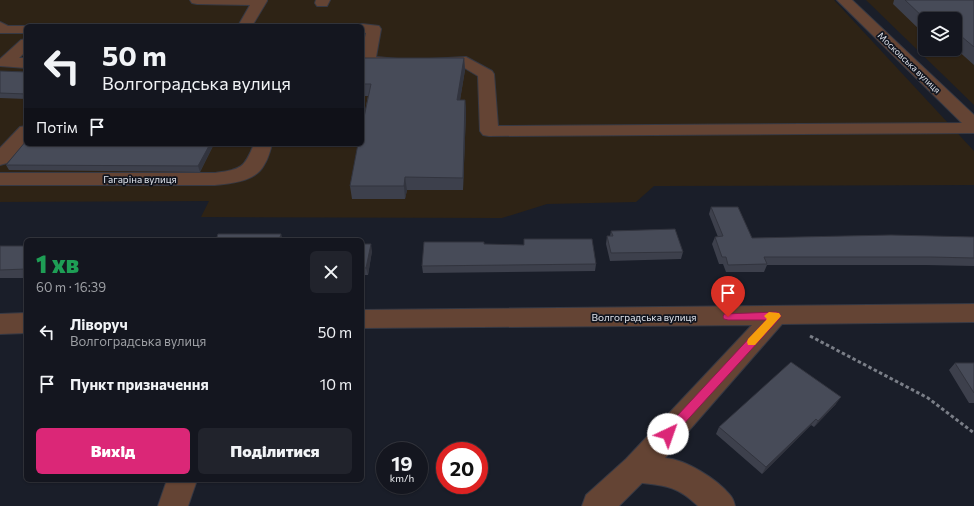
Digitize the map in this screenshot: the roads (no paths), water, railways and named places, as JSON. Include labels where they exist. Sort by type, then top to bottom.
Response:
[{"type":"street","points":[[197,0],[260,0],[246,24]]},
{"type":"street","name":"Московська вулиця","points":[[844,0],[974,126]]},
{"type":"street","points":[[0,26],[5,30],[24,28]]},
{"type":"street","points":[[364,28],[374,28],[367,62],[466,62],[486,74],[489,130],[974,126]]},
{"type":"street","points":[[24,45],[5,63],[24,64]]},
{"type":"street","points":[[0,159],[24,133]]},
{"type":"street","name":"Гагаріна вулиця","points":[[0,179],[216,179],[241,175],[255,165],[262,146]]},
{"type":"street","name":"Волгоградська вулиця","points":[[364,319],[974,313]]},
{"type":"street","points":[[597,506],[636,469],[776,316]]},
{"type":"street","points":[[0,324],[24,323]]},
{"type":"street","points":[[636,469],[670,472],[697,485],[720,506]]},
{"type":"street","points":[[173,506],[181,482]]}]
